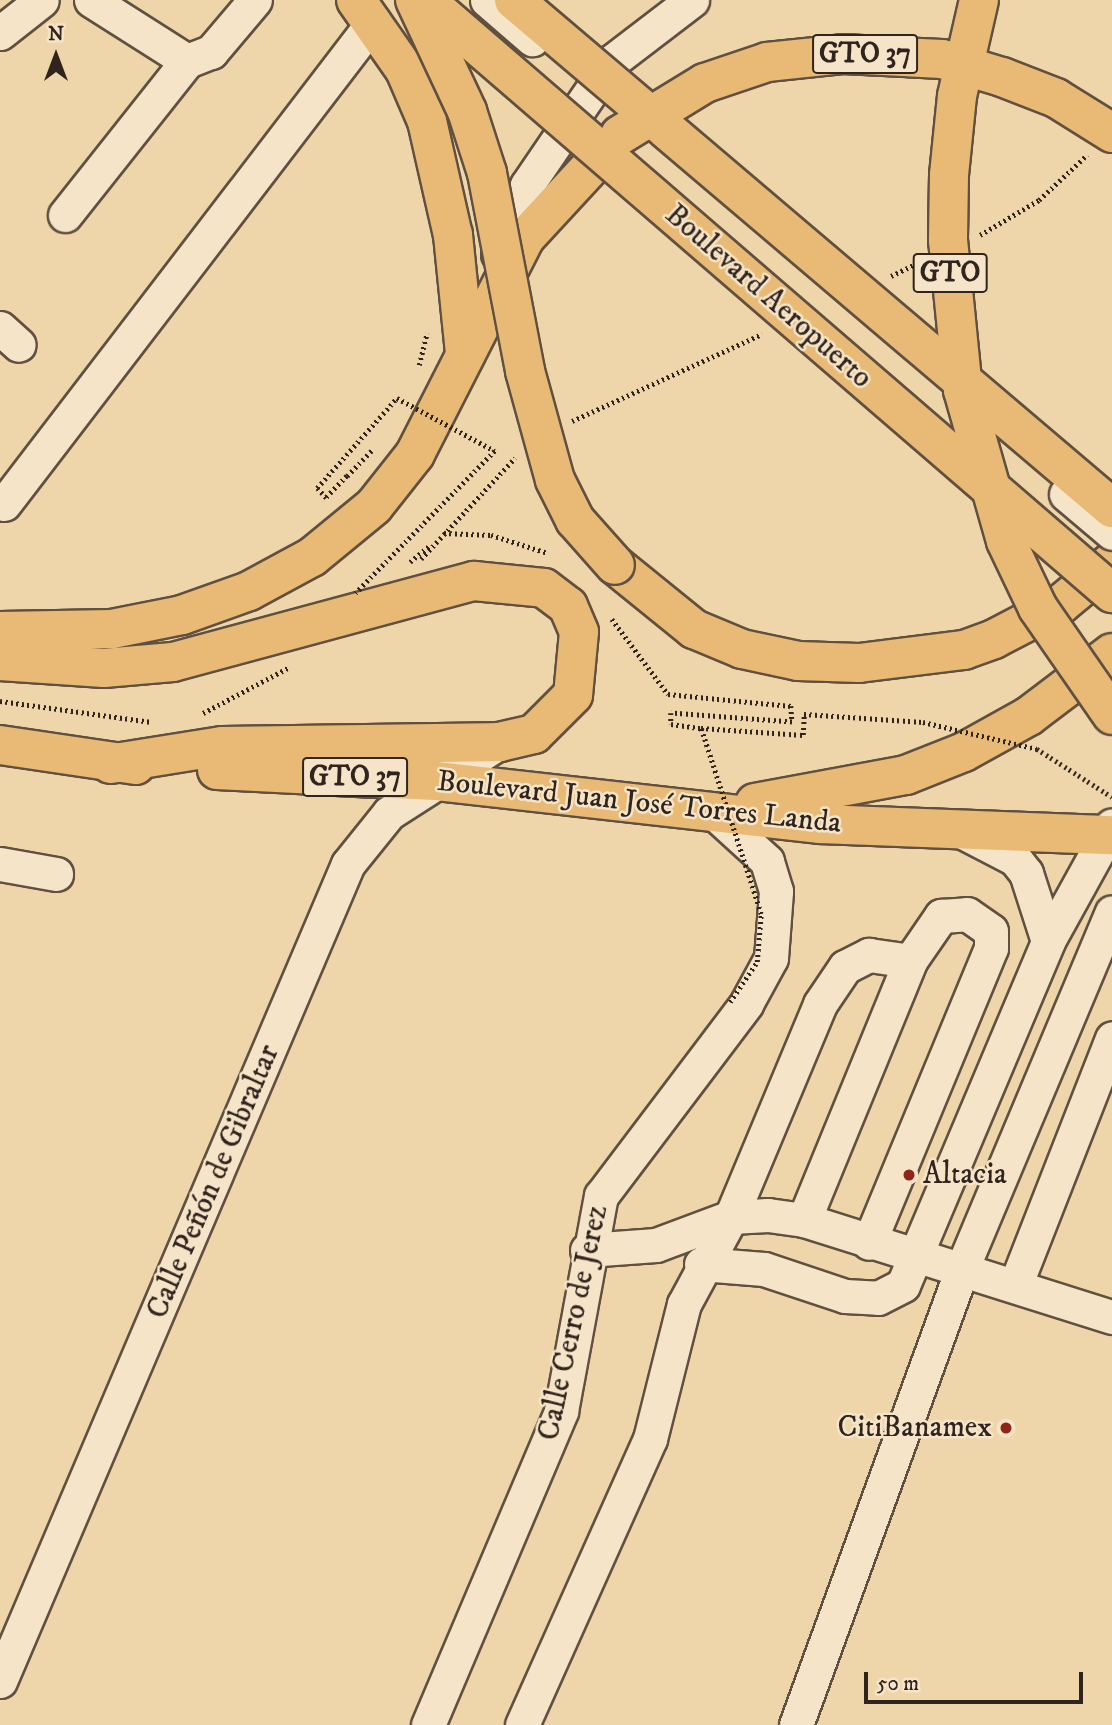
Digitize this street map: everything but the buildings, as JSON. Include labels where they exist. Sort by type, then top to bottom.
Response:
[{"type":"main road","points":[[415,0],[467,111],[487,173],[525,371],[555,480],[575,520],[615,565],[694,629],[742,649],[798,661],[859,663],[964,650],[994,639],[1061,604],[1112,562]]},
{"type":"main road","name":"Boulevard Aeropuerto","points":[[425,0],[1112,593]]},
{"type":"main road","name":"Boulevard Aeropuerto","points":[[514,0],[1112,508]]},
{"type":"main road","points":[[373,7],[441,43],[484,58],[524,51],[540,34],[542,0]]},
{"type":"main road","name":"GTO","points":[[979,0],[957,96],[949,175],[949,254],[963,390],[1006,541],[1038,608],[1112,715]]},
{"type":"main road","points":[[373,7],[427,121],[453,235],[465,354]]},
{"type":"main road","name":"GTO 37","points":[[0,631],[112,629],[182,615],[249,592],[312,557],[374,506],[415,454],[525,238],[620,135],[705,83],[767,62],[844,54],[942,60],[1002,77],[1056,98],[1112,133]]},
{"type":"main road","points":[[0,661],[91,668],[173,662],[360,616],[433,590],[516,581],[544,588],[568,607],[579,632],[581,664],[573,695],[556,718],[534,734],[500,742],[222,746],[110,764]]},
{"type":"main road","points":[[711,810],[906,775],[1029,716],[1112,653]]},
{"type":"main road","name":"Boulevard Juan José Torres Landa","points":[[0,745],[110,764],[436,781],[965,833],[1111,832]]},
{"type":"street","points":[[0,33],[41,0]]},
{"type":"street","points":[[91,0],[187,61]]},
{"type":"street","points":[[65,215],[187,61],[211,52],[255,0]]},
{"type":"street","points":[[445,0],[1112,569]]},
{"type":"street","points":[[487,0],[1112,533]]},
{"type":"street","points":[[465,354],[509,221],[558,133],[611,62],[692,0]]},
{"type":"street","points":[[4,504],[373,7]]},
{"type":"street","name":"Calle Peñón de Gibraltar","points":[[0,1681],[348,864],[389,813],[500,742]]},
{"type":"street","name":"Calle Cerro de Jerez","points":[[428,1725],[561,1411],[591,1224],[613,1175],[746,1004],[771,958],[777,912],[767,861],[711,810]]},
{"type":"street","points":[[701,1264],[764,1269],[845,1296],[878,1298],[903,1285],[1048,941],[1111,832]]},
{"type":"street","points":[[965,833],[1015,859],[1026,873],[1048,941]]},
{"type":"street","points":[[0,864],[56,874]]},
{"type":"street","points":[[804,1220],[910,961],[929,929],[953,912],[982,918],[992,931],[985,967],[869,1242]]},
{"type":"street","points":[[796,1725],[961,1271],[1112,912]]},
{"type":"street","points":[[522,1725],[650,1439],[684,1304],[701,1264],[731,1217],[820,1004],[845,967],[869,955],[910,961]]},
{"type":"street","points":[[1015,1286],[1112,1038]]},
{"type":"street","points":[[587,1250],[656,1245],[731,1217],[804,1220],[1112,1317]]},
{"type":"path","points":[[416,375],[429,323]]},
{"type":"path","points":[[559,429],[770,331]]},
{"type":"path","points":[[398,413],[407,393]]},
{"type":"path","points":[[356,593],[495,451],[397,398],[317,488],[326,498],[381,438]]},
{"type":"path","points":[[413,568],[506,464],[527,450]]},
{"type":"path","points":[[444,533],[516,540],[558,560]]},
{"type":"path","points":[[603,607],[668,694],[791,706],[792,722],[671,713],[671,724],[803,735],[804,714],[923,722],[1037,749],[1112,797]]},
{"type":"path","points":[[191,720],[301,661]]},
{"type":"path","points":[[0,701],[166,724]]},
{"type":"path","points":[[701,728],[761,914],[757,961],[730,1002],[723,998]]},
{"type":"path","points":[[740,873],[747,900]]},
{"type":"place","name":"Altacia","points":[[909,1175]]},
{"type":"place","name":"CitiBanamex","points":[[1006,1428]]}]
